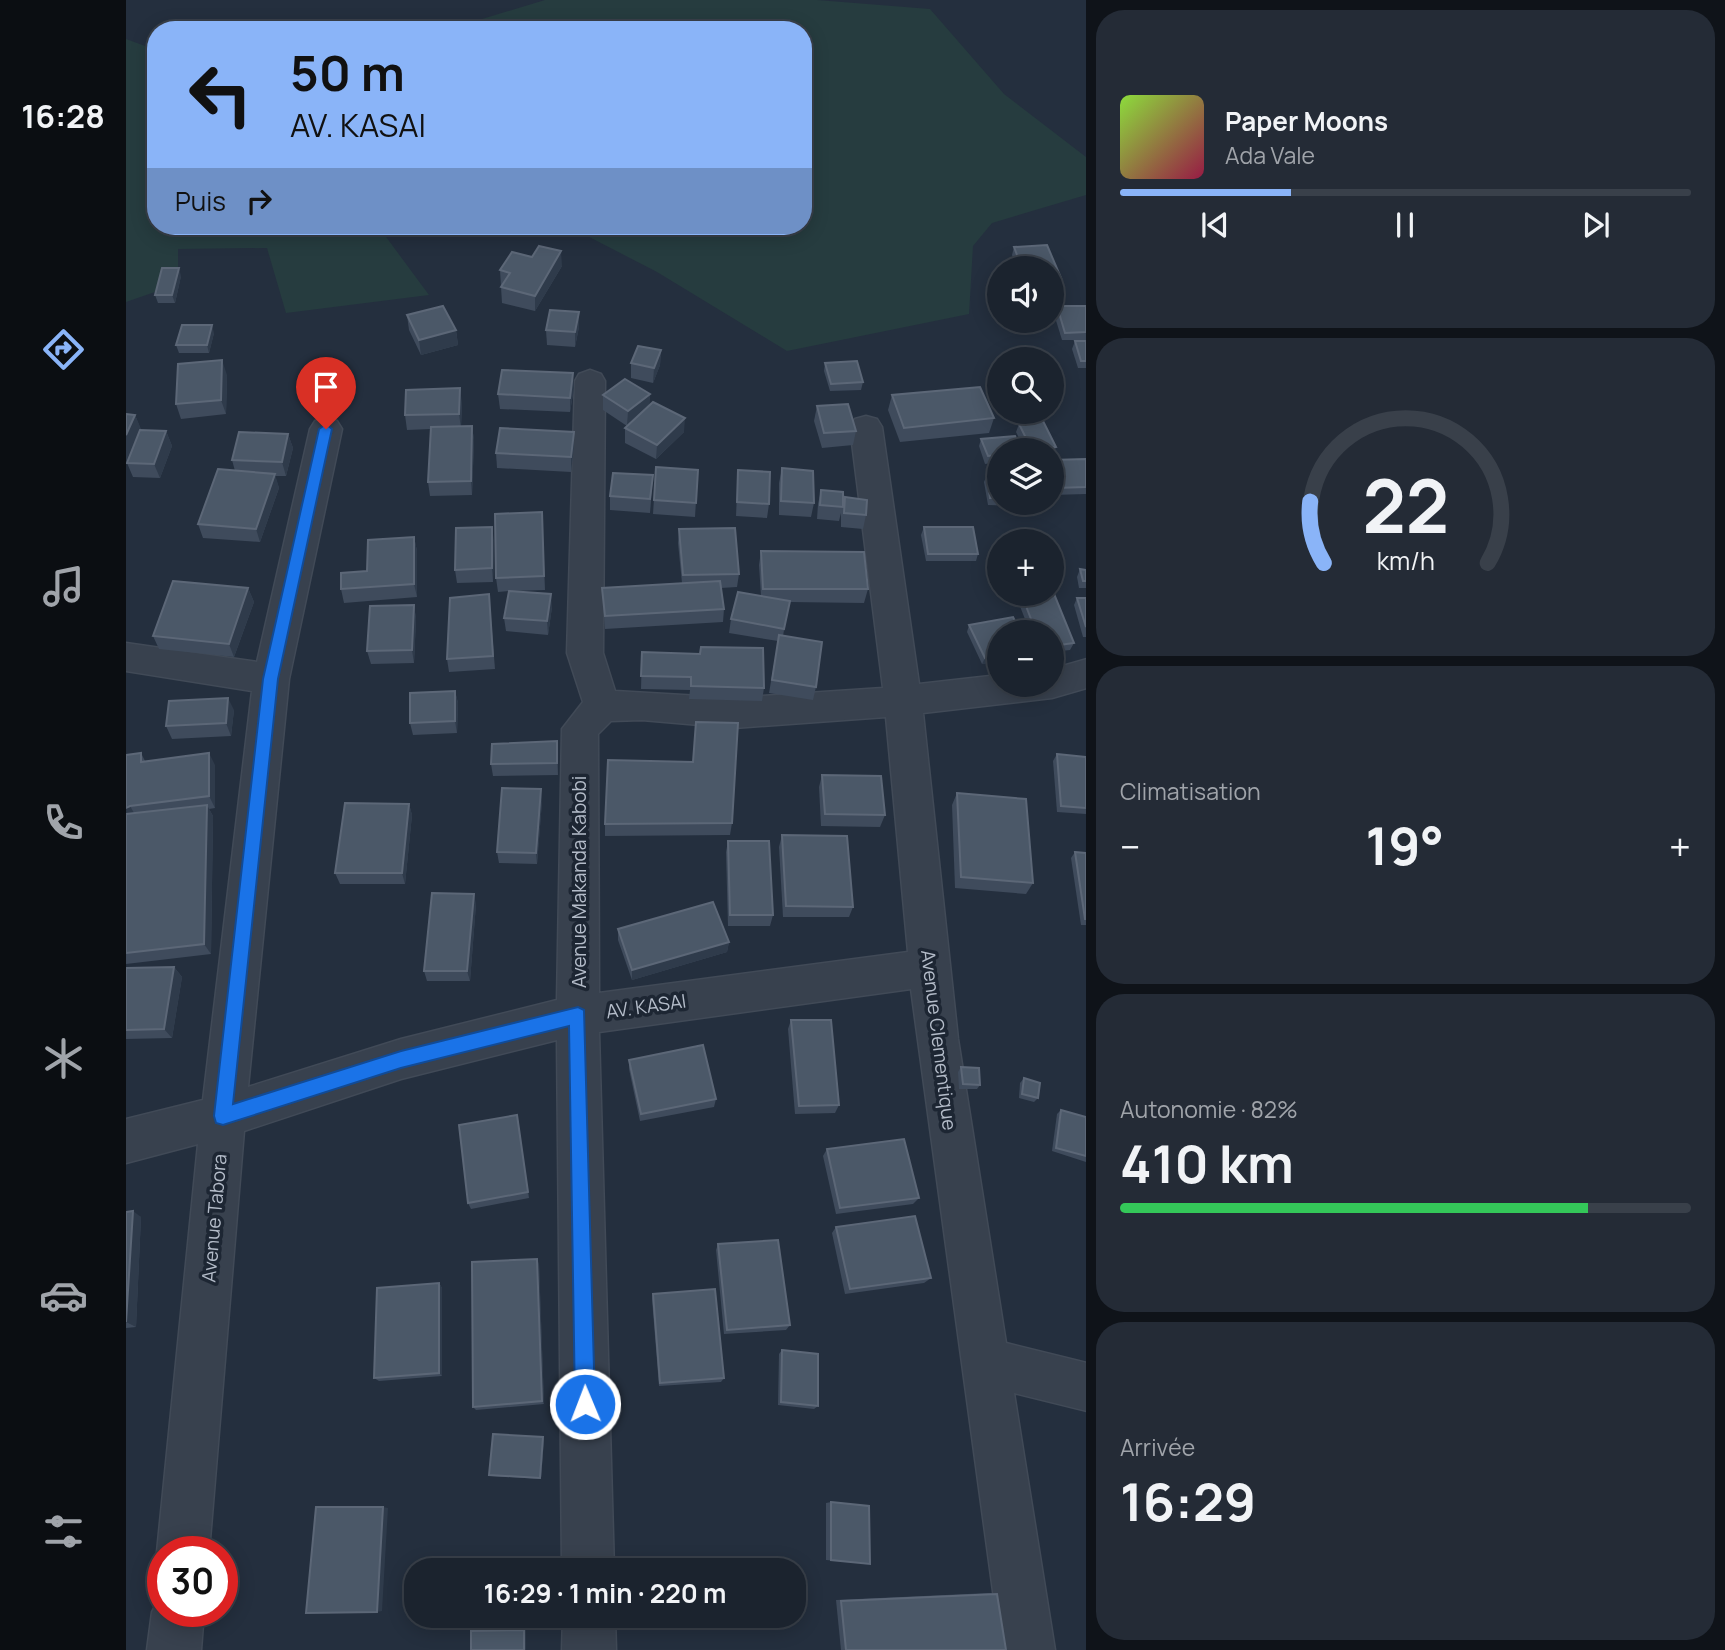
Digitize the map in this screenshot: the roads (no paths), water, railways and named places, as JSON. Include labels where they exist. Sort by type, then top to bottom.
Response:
[{"type":"street","points":[[590,381],[586,653],[602,706],[642,705],[734,713],[903,701],[987,691]]},
{"type":"street","name":"Avenue Clementique","points":[[866,427],[903,701],[929,968],[984,1362],[1028,1650]]},
{"type":"street","name":"Avenue Tabora","points":[[184,1536],[223,1116],[271,679],[326,429]]},
{"type":"street","points":[[126,657],[271,679]]},
{"type":"street","points":[[1064,679],[1086,673]]},
{"type":"street","name":"Avenue Makanda Kabobi","points":[[588,1558],[578,1015],[580,729],[602,706]]},
{"type":"street","name":"AV. KASAI","points":[[126,1141],[223,1116],[401,1059],[578,1015],[929,968]]},
{"type":"street","points":[[984,1362],[1086,1387]]},
{"type":"street","points":[[174,1650],[176,1627]]},
{"type":"street","points":[[589,1628],[589,1650]]}]
